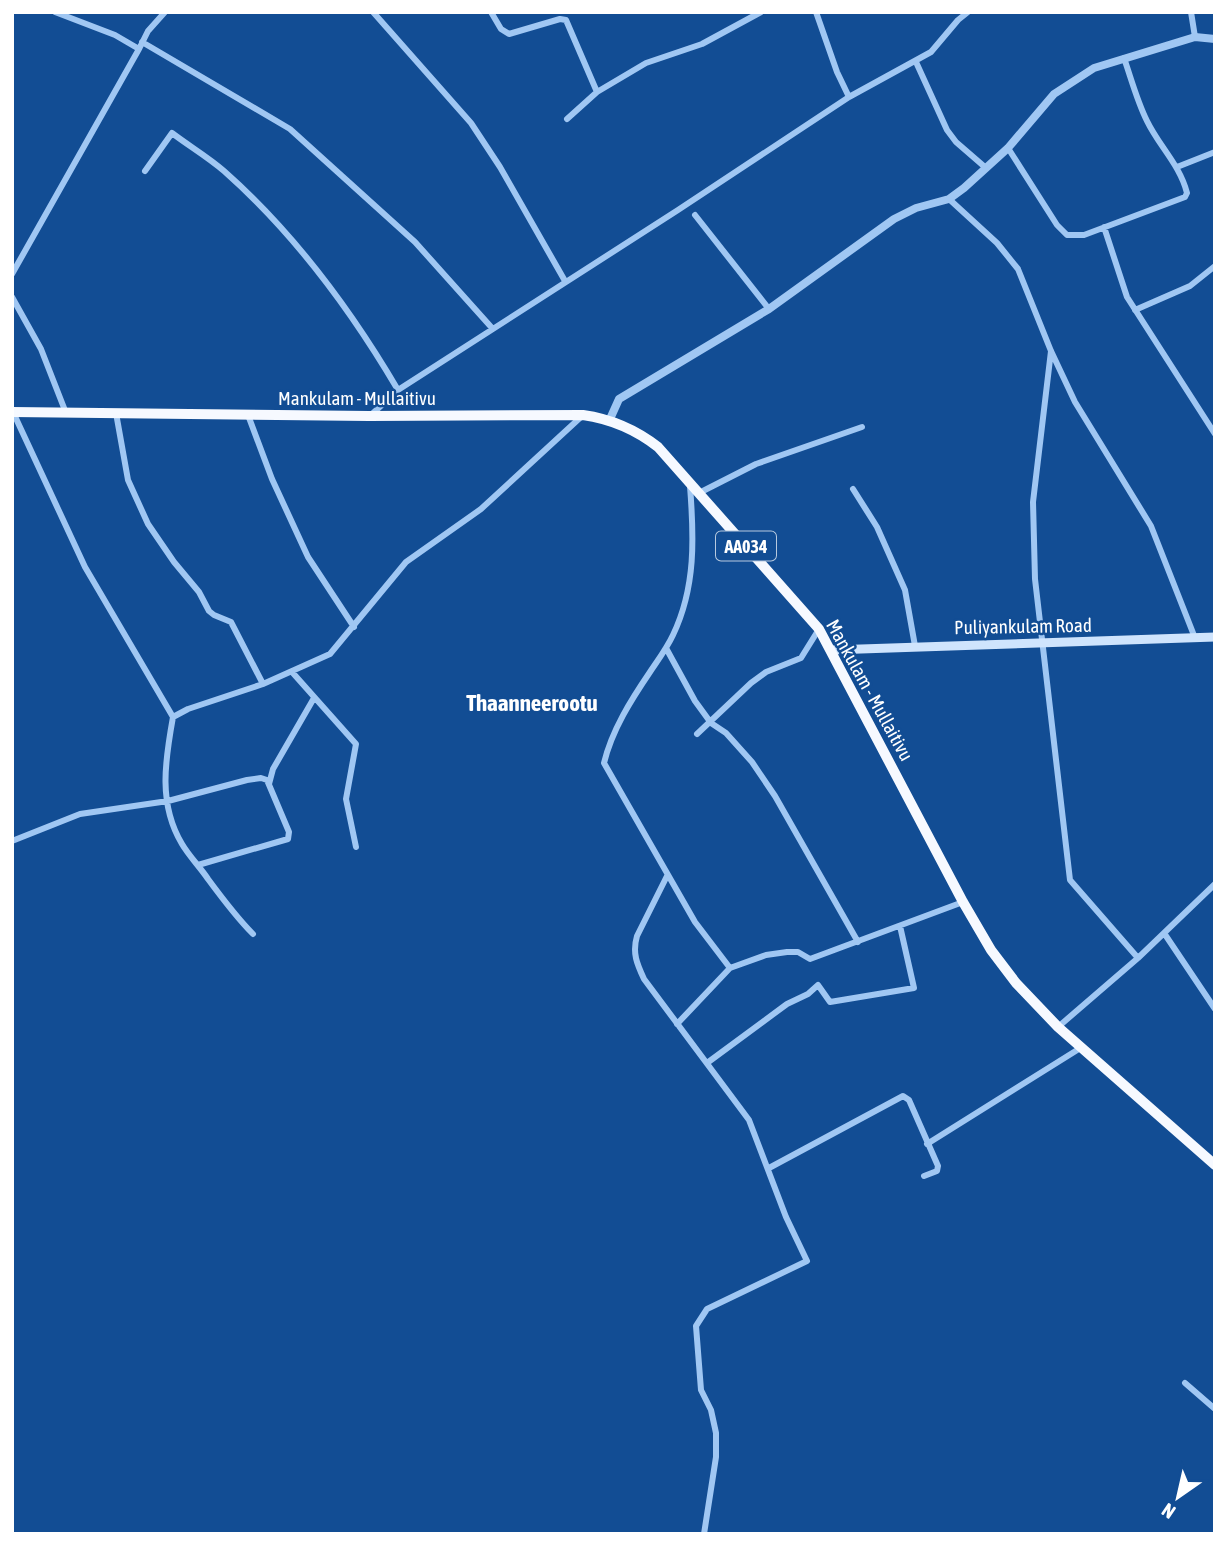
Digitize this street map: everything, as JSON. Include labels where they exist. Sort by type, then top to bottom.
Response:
[{"type":"highway","name":"Mankulam - Mullaitivu","points":[[13,412],[369,416],[583,415],[610,419],[645,436],[658,447],[819,629],[963,902],[999,961],[1034,1004],[1058,1027],[1215,1165]]},
{"type":"main road","name":"Puliyankulam Road","points":[[831,650],[1215,637]]},
{"type":"street","points":[[55,12],[140,46],[290,129],[415,242],[492,328]]},
{"type":"street","points":[[12,275],[148,31],[165,12]]},
{"type":"street","points":[[373,12],[471,122],[565,281]]},
{"type":"street","points":[[491,12],[501,29],[509,34],[559,19],[566,20],[597,92]]},
{"type":"street","points":[[567,119],[597,92],[646,63],[702,44],[761,12]]},
{"type":"street","points":[[816,12],[837,72],[849,97]]},
{"type":"street","points":[[369,416],[398,390],[849,97],[932,52],[968,12]]},
{"type":"street","points":[[1191,12],[1195,37]]},
{"type":"street","points":[[610,419],[619,400],[769,309],[894,219],[916,208],[949,199],[1008,148],[1054,94],[1094,68],[1195,37],[1215,39]]},
{"type":"street","points":[[1008,148],[1067,235],[1084,235],[1185,197],[1188,193],[1177,167],[1147,121],[1124,58]]},
{"type":"street","points":[[915,62],[947,130],[956,142],[986,167]]},
{"type":"street","points":[[145,171],[172,133],[223,170],[270,216],[337,295],[398,390]]},
{"type":"street","points":[[1177,167],[1215,152]]},
{"type":"street","points":[[949,199],[997,243],[1018,269],[1075,402],[1151,526],[1195,638]]},
{"type":"street","points":[[695,215],[769,309]]},
{"type":"street","points":[[1104,227],[1135,310],[1213,429]]},
{"type":"street","points":[[1135,310],[1190,286],[1215,266]]},
{"type":"street","points":[[12,297],[41,349],[66,413]]},
{"type":"street","points":[[1051,351],[1033,502],[1035,579],[1070,880],[1138,958]]},
{"type":"street","points":[[13,412],[85,567],[173,717],[164,790],[173,828],[183,847],[239,920],[253,934]]},
{"type":"street","points":[[116,414],[128,480],[148,524],[199,592],[209,611],[231,622],[262,684]]},
{"type":"street","points":[[248,415],[272,479],[308,557],[354,626]]},
{"type":"street","points":[[173,717],[188,709],[292,672],[330,654],[406,562],[481,509],[583,415]]},
{"type":"street","points":[[699,493],[756,464],[862,426]]},
{"type":"street","points":[[690,483],[694,540],[690,581],[674,634],[629,703],[606,752],[604,763],[695,922],[730,968]]},
{"type":"street","points":[[853,489],[877,527],[905,590],[915,646]]},
{"type":"street","points":[[697,734],[751,682],[766,672],[801,657],[819,629]]},
{"type":"street","points":[[666,648],[695,701],[711,723],[726,733],[768,785],[858,942]]},
{"type":"street","points":[[292,672],[356,744],[346,799],[356,847]]},
{"type":"street","points":[[269,784],[273,769],[314,698]]},
{"type":"street","points":[[12,841],[80,814],[168,801],[247,780],[267,780],[289,832],[288,839],[198,865]]},
{"type":"street","points":[[667,876],[634,947],[635,959],[644,979],[749,1120],[786,1217],[807,1261],[706,1309],[696,1326],[701,1390],[711,1410],[716,1433],[716,1458],[704,1534]]},
{"type":"street","points":[[1058,1027],[1138,958],[1215,884]]},
{"type":"street","points":[[677,1024],[730,968],[766,955],[787,952],[798,953],[810,959],[963,902]]},
{"type":"street","points":[[707,1063],[787,1004],[808,994],[818,985],[830,1002],[914,988],[900,926]]},
{"type":"street","points":[[1164,933],[1215,1009]]},
{"type":"street","points":[[927,1144],[1082,1047]]},
{"type":"street","points":[[769,1168],[903,1096],[909,1100],[938,1166],[937,1171],[924,1176]]},
{"type":"street","points":[[1185,1383],[1215,1409]]},
{"type":"district","name":"Thaanneerootu","points":[[532,703]]}]
